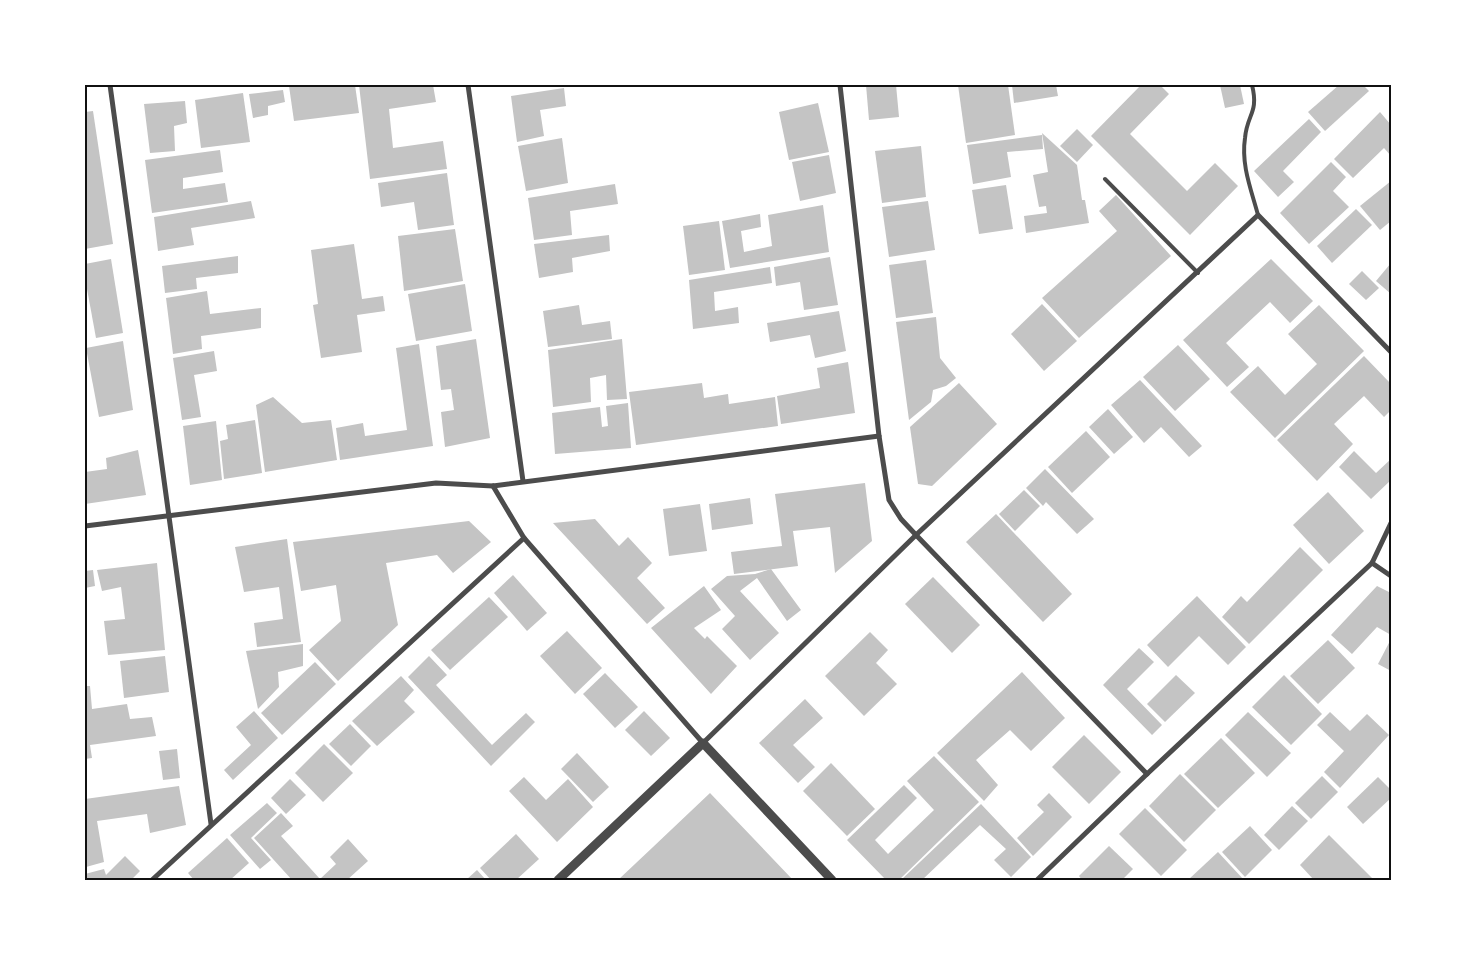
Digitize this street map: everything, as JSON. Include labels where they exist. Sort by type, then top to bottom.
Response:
[{"type":"street","points":[[110,85],[167,516],[211,824]]},
{"type":"street","points":[[468,85],[523,480]]},
{"type":"street","points":[[840,85],[879,436],[889,500],[901,520],[916,536],[1147,774]]},
{"type":"street","points":[[558,880],[703,743],[916,536],[1258,215],[1391,352]]},
{"type":"street","points":[[85,526],[436,483],[493,486],[523,480],[879,436]]},
{"type":"street","points":[[493,486],[524,538],[703,743],[832,880]]},
{"type":"street","points":[[1038,880],[1147,774],[1372,564],[1391,522]]},
{"type":"street","points":[[152,880],[524,538]]},
{"type":"street","points":[[1372,564],[1391,576]]},
{"type":"lane","points":[[1252,85],[1256,102],[1245,136],[1243,164],[1258,215]]},
{"type":"lane","points":[[1105,179],[1198,273]]},
{"type":"building","points":[[355,85],[359,113],[294,121],[289,86]]},
{"type":"building","points":[[359,85],[433,85],[436,102],[389,109],[393,148],[443,141],[447,169],[370,179]]},
{"type":"building","points":[[866,85],[896,85],[899,117],[869,120]]},
{"type":"building","points":[[958,85],[1008,85],[1015,135],[966,143]]},
{"type":"building","points":[[1012,85],[1056,85],[1058,96],[1014,103]]},
{"type":"building","points":[[1141,85],[1160,85],[1169,94],[1130,134],[1187,191],[1215,163],[1238,186],[1190,235],[1091,136]]},
{"type":"building","points":[[1220,85],[1240,85],[1244,104],[1225,108]]},
{"type":"building","points":[[1339,85],[1363,85],[1369,91],[1325,131],[1308,112]]},
{"type":"building","points":[[564,88],[566,106],[540,110],[544,136],[517,142],[511,96]]},
{"type":"building","points":[[283,90],[285,102],[268,106],[268,115],[253,118],[249,94]]},
{"type":"building","points":[[243,93],[250,142],[201,148],[195,100]]},
{"type":"building","points":[[185,101],[187,123],[174,126],[175,151],[150,153],[144,104]]},
{"type":"building","points":[[818,103],[829,152],[789,160],[779,112]]},
{"type":"building","points":[[93,111],[113,244],[85,249],[85,112]]},
{"type":"building","points":[[1380,112],[1391,125],[1391,156],[1384,148],[1353,178],[1334,159]]},
{"type":"building","points":[[1309,119],[1321,132],[1283,171],[1294,182],[1278,197],[1254,171]]},
{"type":"building","points":[[1077,129],[1093,145],[1077,162],[1060,146]]},
{"type":"building","points":[[1042,133],[1077,165],[1082,200],[1085,200],[1089,223],[1026,233],[1024,216],[1047,213],[1046,206],[1039,207],[1033,175],[1048,172]]},
{"type":"building","points":[[1042,135],[1043,149],[1007,152],[1011,177],[973,184],[967,145]]},
{"type":"building","points":[[562,138],[568,183],[526,191],[518,146]]},
{"type":"building","points":[[921,146],[926,197],[882,203],[875,151]]},
{"type":"building","points":[[220,150],[223,172],[183,178],[183,189],[225,183],[228,202],[152,213],[145,160]]},
{"type":"building","points":[[829,155],[836,193],[800,201],[792,162]]},
{"type":"building","points":[[1331,162],[1346,177],[1333,191],[1349,207],[1309,244],[1280,213]]},
{"type":"building","points":[[447,173],[454,225],[418,230],[414,202],[381,207],[378,183]]},
{"type":"building","points":[[1391,181],[1391,221],[1380,230],[1360,206]]},
{"type":"building","points":[[615,184],[618,204],[570,211],[572,235],[534,240],[528,198]]},
{"type":"building","points":[[1006,185],[1013,229],[979,234],[972,190]]},
{"type":"building","points":[[1116,195],[1171,256],[1079,338],[1042,298],[1117,231],[1099,211]]},
{"type":"building","points":[[251,201],[255,218],[191,228],[194,245],[158,251],[154,217]]},
{"type":"building","points":[[928,201],[935,250],[889,257],[882,207]]},
{"type":"building","points":[[823,205],[829,252],[730,268],[722,221],[760,214],[761,227],[741,231],[744,252],[772,246],[768,215]]},
{"type":"building","points":[[1356,209],[1372,225],[1332,263],[1317,246]]},
{"type":"building","points":[[719,221],[725,270],[689,275],[683,226]]},
{"type":"building","points":[[455,229],[463,281],[404,291],[398,236]]},
{"type":"building","points":[[609,235],[610,251],[572,258],[573,272],[539,278],[534,244]]},
{"type":"building","points":[[354,244],[362,299],[383,296],[385,311],[357,315],[362,352],[321,358],[313,305],[318,304],[311,250]]},
{"type":"building","points":[[238,256],[238,273],[196,278],[197,289],[165,293],[162,266]]},
{"type":"building","points":[[830,257],[838,305],[804,310],[800,282],[776,286],[774,267]]},
{"type":"building","points":[[111,259],[123,333],[96,338],[85,278],[85,264]]},
{"type":"building","points":[[1271,259],[1313,301],[1290,323],[1270,302],[1226,343],[1249,367],[1227,387],[1183,340]]},
{"type":"building","points":[[926,260],[933,313],[896,318],[889,265]]},
{"type":"building","points":[[1391,263],[1391,294],[1376,281]]},
{"type":"building","points":[[770,267],[772,283],[714,292],[715,311],[738,307],[739,323],[693,329],[689,280]]},
{"type":"building","points":[[1362,271],[1379,288],[1366,300],[1349,284]]},
{"type":"building","points":[[465,284],[472,331],[416,341],[408,294]]},
{"type":"building","points":[[207,291],[210,314],[261,308],[261,328],[201,336],[202,349],[173,354],[166,298]]},
{"type":"building","points":[[1042,304],[1077,341],[1044,371],[1011,334]]},
{"type":"building","points":[[579,305],[582,325],[610,321],[612,339],[548,347],[543,311]]},
{"type":"building","points":[[1319,305],[1364,351],[1275,438],[1230,392],[1258,366],[1285,395],[1317,364],[1288,334]]},
{"type":"building","points":[[839,311],[846,351],[815,358],[810,335],[770,342],[767,323]]},
{"type":"building","points":[[936,317],[940,358],[956,378],[946,386],[933,390],[931,402],[909,420],[896,322]]},
{"type":"building","points":[[476,339],[490,438],[445,447],[441,412],[454,410],[451,389],[441,390],[436,346]]},
{"type":"building","points":[[622,339],[627,399],[607,400],[606,375],[590,378],[591,402],[553,407],[548,350]]},
{"type":"building","points":[[123,341],[133,410],[99,417],[86,348]]},
{"type":"building","points":[[419,344],[433,446],[340,460],[336,428],[363,423],[365,436],[407,430],[396,348]]},
{"type":"building","points":[[1178,345],[1210,379],[1175,411],[1143,377]]},
{"type":"building","points":[[214,351],[217,371],[194,375],[201,417],[182,420],[173,358]]},
{"type":"building","points":[[1364,356],[1391,384],[1391,410],[1384,417],[1364,396],[1334,424],[1353,444],[1317,481],[1277,440]]},
{"type":"building","points":[[848,362],[855,413],[781,424],[777,396],[820,388],[817,368]]},
{"type":"building","points":[[1140,380],[1202,446],[1189,457],[1161,427],[1144,443],[1111,405]]},
{"type":"building","points":[[702,383],[704,398],[728,394],[729,404],[775,397],[778,426],[636,445],[629,392]]},
{"type":"building","points":[[959,383],[997,424],[932,486],[918,484],[910,427]]},
{"type":"building","points":[[273,397],[302,423],[331,420],[337,460],[265,472],[256,405]]},
{"type":"building","points":[[628,403],[631,448],[555,454],[552,413],[600,407],[602,427],[608,426],[606,406]]},
{"type":"building","points":[[1108,409],[1133,437],[1114,454],[1089,427]]},
{"type":"building","points":[[255,420],[262,473],[224,479],[220,441],[228,439],[226,425]]},
{"type":"building","points":[[216,421],[222,480],[190,485],[183,426]]},
{"type":"building","points":[[1086,431],[1110,457],[1072,493],[1048,467]]},
{"type":"building","points":[[138,450],[146,495],[85,504],[85,472],[107,469],[106,458]]},
{"type":"building","points":[[1354,451],[1376,473],[1391,459],[1391,480],[1371,499],[1339,467]]},
{"type":"building","points":[[1045,469],[1094,519],[1077,534],[1046,502],[1043,506],[1026,488]]},
{"type":"building","points":[[865,483],[872,541],[835,573],[830,527],[793,531],[798,566],[734,574],[731,552],[782,546],[775,494]]},
{"type":"building","points":[[1024,490],[1040,506],[1015,531],[999,514]]},
{"type":"building","points":[[1328,492],[1364,531],[1329,564],[1293,525]]},
{"type":"building","points":[[750,498],[753,524],[712,530],[709,504]]},
{"type":"building","points":[[700,504],[707,551],[669,556],[663,509]]},
{"type":"building","points":[[996,514],[1072,594],[1043,622],[966,542]]},
{"type":"building","points":[[595,519],[619,546],[628,537],[652,563],[637,578],[665,608],[647,624],[553,523]]},
{"type":"building","points":[[469,521],[491,542],[453,573],[437,555],[386,563],[398,625],[338,681],[309,650],[341,621],[336,585],[301,591],[293,542]]},
{"type":"building","points":[[287,539],[301,642],[257,647],[254,623],[283,619],[279,587],[244,592],[235,547]]},
{"type":"building","points":[[1300,547],[1323,570],[1249,644],[1222,617],[1241,596],[1247,602]]},
{"type":"building","points":[[157,563],[165,650],[108,655],[104,621],[125,619],[121,587],[102,591],[97,570]]},
{"type":"building","points":[[771,569],[801,610],[787,621],[757,578],[740,591],[779,633],[750,660],[722,629],[735,616],[711,589],[727,576],[755,574]]},
{"type":"building","points":[[93,570],[95,586],[85,588],[85,571]]},
{"type":"building","points":[[513,575],[547,613],[527,631],[494,593]]},
{"type":"building","points":[[933,577],[980,625],[952,653],[905,604]]},
{"type":"building","points":[[704,586],[721,610],[694,628],[705,639],[707,636],[737,666],[711,694],[651,628]]},
{"type":"building","points":[[1377,586],[1391,593],[1391,635],[1377,627],[1352,654],[1331,635]]},
{"type":"building","points":[[1197,596],[1246,647],[1228,665],[1199,636],[1168,667],[1147,645]]},
{"type":"building","points":[[489,597],[508,617],[450,670],[431,650]]},
{"type":"building","points":[[567,631],[602,668],[575,694],[540,656]]},
{"type":"building","points":[[870,632],[888,650],[876,663],[897,684],[864,716],[825,676]]},
{"type":"building","points":[[1391,639],[1391,671],[1378,664]]},
{"type":"building","points":[[1328,640],[1355,668],[1318,704],[1290,676]]},
{"type":"building","points":[[303,644],[303,666],[278,672],[279,687],[258,709],[246,651]]},
{"type":"building","points":[[1139,648],[1154,662],[1127,689],[1162,725],[1152,735],[1103,685]]},
{"type":"building","points":[[165,656],[169,692],[124,698],[120,661]]},
{"type":"building","points":[[429,656],[447,675],[436,685],[492,745],[526,713],[535,722],[491,766],[408,677]]},
{"type":"building","points":[[315,662],[336,684],[282,735],[261,713]]},
{"type":"building","points":[[1022,672],[1065,718],[1031,751],[1010,730],[976,760],[998,785],[984,801],[937,753]]},
{"type":"building","points":[[605,673],[638,707],[615,728],[583,694]]},
{"type":"building","points":[[1176,675],[1195,693],[1165,722],[1147,704]]},
{"type":"building","points":[[1284,675],[1322,714],[1291,745],[1252,707]]},
{"type":"building","points":[[401,676],[414,690],[404,701],[415,712],[377,746],[352,721]]},
{"type":"building","points":[[85,686],[90,686],[92,709],[127,704],[130,719],[152,717],[156,736],[90,745],[92,758],[85,759]]},
{"type":"building","points":[[805,699],[823,718],[793,745],[815,767],[798,783],[759,743]]},
{"type":"building","points":[[254,711],[278,738],[233,780],[224,770],[251,745],[236,727]]},
{"type":"building","points":[[644,711],[670,738],[651,756],[625,730]]},
{"type":"building","points":[[1248,712],[1291,753],[1267,777],[1225,735]]},
{"type":"building","points":[[1330,712],[1350,731],[1367,714],[1389,735],[1340,788],[1324,772],[1344,751],[1317,725]]},
{"type":"building","points":[[350,724],[371,746],[351,766],[329,744]]},
{"type":"building","points":[[1084,735],[1121,772],[1089,804],[1052,767]]},
{"type":"building","points":[[1221,738],[1255,773],[1218,808],[1184,774]]},
{"type":"building","points":[[324,744],[353,773],[323,802],[295,773]]},
{"type":"building","points":[[177,749],[180,778],[163,780],[159,751]]},
{"type":"building","points":[[577,753],[609,787],[593,802],[561,769]]},
{"type":"building","points":[[934,756],[979,802],[899,880],[886,880],[847,840],[904,785],[917,798],[875,840],[888,854],[934,810],[907,781]]},
{"type":"building","points":[[831,763],[875,809],[847,836],[803,791]]},
{"type":"building","points":[[1180,774],[1216,810],[1184,842],[1149,806]]},
{"type":"building","points":[[1322,776],[1338,792],[1311,819],[1295,803]]},
{"type":"building","points":[[524,777],[546,800],[568,779],[593,807],[557,842],[509,791]]},
{"type":"building","points":[[1378,777],[1391,790],[1391,798],[1363,824],[1347,807]]},
{"type":"building","points":[[290,779],[306,795],[286,814],[271,798]]},
{"type":"building","points":[[179,786],[186,825],[150,833],[147,814],[97,821],[104,862],[86,867],[85,799]]},
{"type":"building","points":[[710,793],[793,880],[618,880],[653,847]]},
{"type":"building","points":[[1049,793],[1072,817],[1033,856],[1017,838],[1044,812],[1037,805]]},
{"type":"building","points":[[267,803],[277,813],[251,838],[271,860],[260,869],[230,835]]},
{"type":"building","points":[[981,804],[1031,857],[1011,877],[994,860],[1006,849],[980,825],[922,880],[901,880]]},
{"type":"building","points":[[1292,806],[1308,821],[1279,850],[1264,835]]},
{"type":"building","points":[[1145,808],[1187,850],[1161,876],[1119,834]]},
{"type":"building","points":[[281,813],[293,826],[281,836],[320,879],[336,864],[330,857],[348,839],[368,861],[347,880],[292,880],[254,838]]},
{"type":"building","points":[[1250,826],[1272,850],[1245,877],[1222,852]]},
{"type":"building","points":[[516,834],[539,859],[516,880],[491,880],[480,868]]},
{"type":"building","points":[[1329,835],[1374,880],[1314,880],[1300,865]]},
{"type":"building","points":[[227,838],[249,863],[230,880],[194,880],[188,873]]},
{"type":"building","points":[[1109,846],[1133,869],[1122,880],[1082,880],[1079,876]]},
{"type":"building","points":[[1218,852],[1244,880],[1188,880]]},
{"type":"building","points":[[125,856],[140,871],[131,880],[86,880],[85,874],[104,869],[106,875]]},
{"type":"building","points":[[477,870],[486,880],[466,880]]}]
